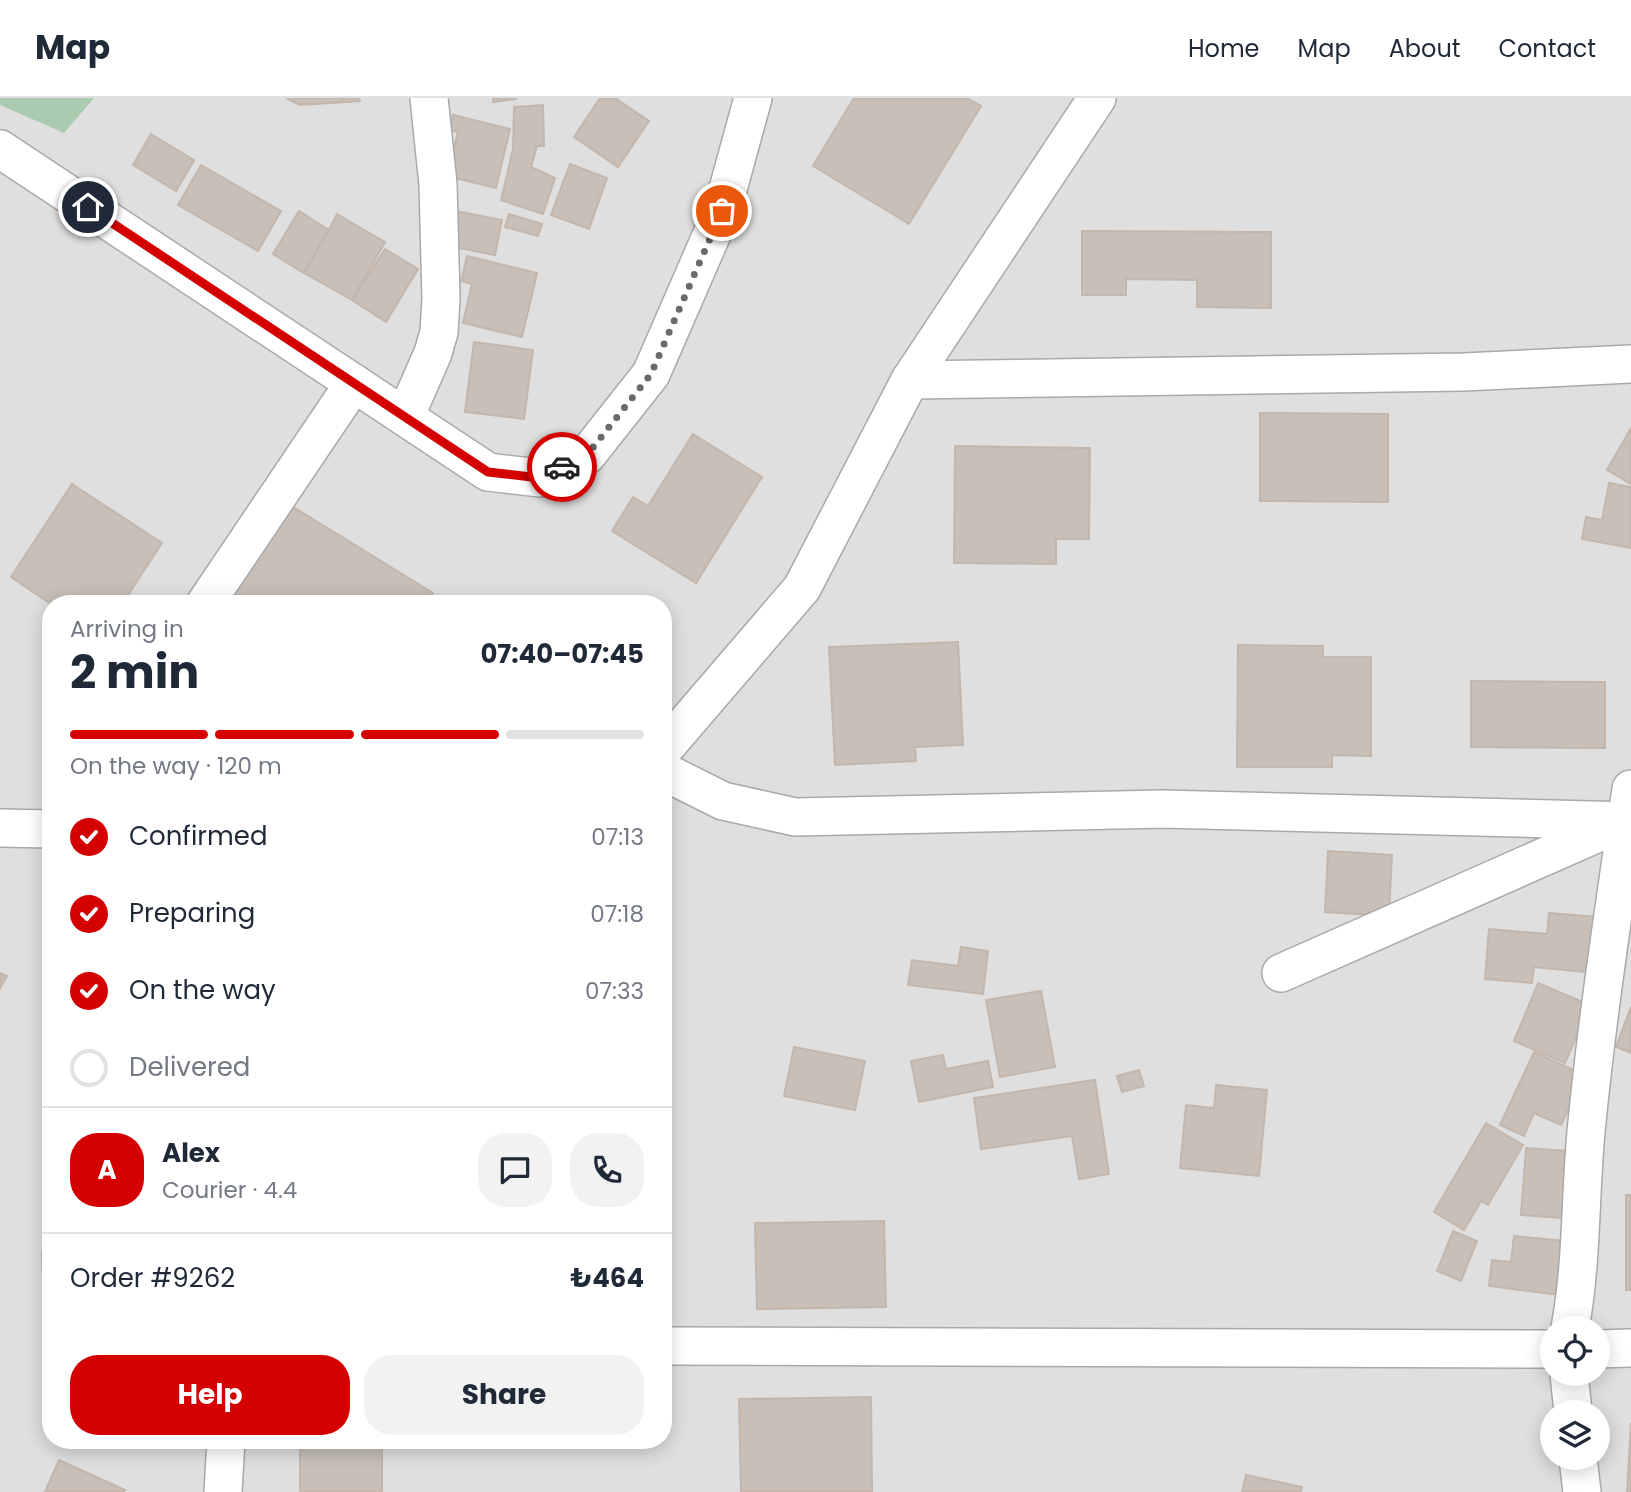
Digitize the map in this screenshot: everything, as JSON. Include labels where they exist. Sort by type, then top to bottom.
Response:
[{"type":"street","points":[[405,417],[433,353],[439,332],[441,299],[438,184],[429,98]]},
{"type":"street","points":[[0,149],[488,472],[540,478],[587,455],[651,374],[722,211],[753,98]]},
{"type":"street","points":[[672,740],[802,588],[910,380],[1097,98]]},
{"type":"street","points":[[910,380],[1450,372],[1631,364]]},
{"type":"street","points":[[211,595],[354,383]]},
{"type":"street","points":[[672,776],[723,801],[796,817],[1162,810],[1629,810]]},
{"type":"street","points":[[1281,973],[1629,810]]},
{"type":"street","points":[[1572,1316],[1586,1132],[1608,947],[1629,810]]},
{"type":"street","points":[[0,828],[42,829]]},
{"type":"street","points":[[672,1346],[1540,1349]]},
{"type":"street","points":[[1610,1349],[1631,1348]]},
{"type":"street","points":[[223,1492],[225,1449]]},
{"type":"street","points":[[1579,1470],[1582,1492]]},
{"type":"shaded area","points":[[0,98],[1631,98],[1631,1492],[0,1492]]},
{"type":"green space","points":[[0,98],[94,98],[64,133],[0,105]]},
{"type":"building","points":[[286,98],[359,98],[360,101],[300,105]]},
{"type":"building","points":[[493,98],[516,98],[516,99],[493,102]]},
{"type":"building","points":[[600,98],[615,98],[649,121],[618,167],[574,137]]},
{"type":"building","points":[[854,98],[967,98],[981,106],[909,224],[813,166]]},
{"type":"building","points":[[543,105],[544,146],[537,146],[531,167],[555,178],[543,214],[501,200],[513,149],[514,107]]},
{"type":"building","points":[[453,115],[510,129],[496,188],[447,176],[458,132],[449,130]]},
{"type":"building","points":[[151,134],[194,160],[176,191],[133,165]]},
{"type":"building","points":[[570,164],[607,178],[589,229],[551,215]]},
{"type":"building","points":[[201,165],[281,211],[258,251],[178,205]]},
{"type":"building","points":[[299,211],[329,230],[304,273],[273,254]]},
{"type":"building","points":[[456,211],[502,220],[495,255],[449,246]]},
{"type":"building","points":[[337,214],[385,242],[352,300],[304,273]]},
{"type":"building","points":[[509,214],[542,224],[538,236],[505,227]]},
{"type":"building","points":[[1082,231],[1271,232],[1271,308],[1197,307],[1197,280],[1126,279],[1126,295],[1082,295]]},
{"type":"building","points":[[385,249],[418,269],[386,322],[352,300]]},
{"type":"building","points":[[467,256],[537,273],[522,337],[463,323],[472,284],[461,281]]},
{"type":"building","points":[[474,342],[533,350],[524,419],[465,412]]},
{"type":"building","points":[[1260,413],[1388,414],[1388,502],[1260,501]]},
{"type":"building","points":[[1631,428],[1631,484],[1607,470]]},
{"type":"building","points":[[693,434],[762,477],[696,583],[612,531],[633,497],[648,506]]},
{"type":"building","points":[[955,446],[1090,448],[1089,539],[1056,539],[1056,564],[954,563]]},
{"type":"building","points":[[1609,483],[1631,487],[1631,548],[1582,539],[1586,517],[1602,520]]},
{"type":"building","points":[[72,484],[162,543],[128,595],[42,595],[42,598],[11,577]]},
{"type":"building","points":[[290,505],[433,593],[432,595],[235,595]]},
{"type":"building","points":[[958,642],[963,745],[915,747],[916,761],[835,765],[829,647]]},
{"type":"building","points":[[1238,645],[1323,646],[1323,657],[1371,657],[1371,756],[1332,755],[1332,767],[1237,767]]},
{"type":"building","points":[[1471,681],[1605,682],[1605,748],[1471,747]]},
{"type":"building","points":[[1328,851],[1392,855],[1389,916],[1325,912]]},
{"type":"building","points":[[1549,913],[1609,918],[1605,974],[1534,967],[1532,983],[1485,979],[1489,929],[1547,934]]},
{"type":"building","points":[[961,947],[988,951],[983,994],[908,985],[912,960],[958,966]]},
{"type":"building","points":[[0,973],[7,976],[0,988]]},
{"type":"building","points":[[1538,983],[1590,1005],[1565,1063],[1514,1041]]},
{"type":"building","points":[[1041,991],[1055,1067],[1000,1077],[986,1000]]},
{"type":"building","points":[[1631,1007],[1631,1053],[1616,1047]]},
{"type":"building","points":[[794,1047],[865,1061],[855,1110],[784,1096]]},
{"type":"building","points":[[1534,1052],[1584,1075],[1561,1125],[1534,1113],[1524,1136],[1500,1125]]},
{"type":"building","points":[[943,1055],[946,1069],[988,1061],[993,1087],[919,1102],[911,1061]]},
{"type":"building","points":[[1139,1070],[1144,1086],[1122,1092],[1117,1076]]},
{"type":"building","points":[[1095,1080],[1109,1174],[1079,1179],[1072,1136],[981,1149],[974,1098]]},
{"type":"building","points":[[1216,1085],[1267,1090],[1259,1176],[1180,1168],[1186,1105],[1214,1108]]},
{"type":"building","points":[[1486,1123],[1523,1145],[1488,1205],[1481,1201],[1464,1230],[1434,1212]]},
{"type":"building","points":[[1526,1148],[1567,1151],[1562,1218],[1521,1215]]},
{"type":"building","points":[[1626,1195],[1631,1195],[1631,1290],[1626,1290]]},
{"type":"building","points":[[884,1221],[886,1307],[757,1309],[755,1223]]},
{"type":"building","points":[[1453,1231],[1477,1241],[1461,1281],[1437,1271]]},
{"type":"building","points":[[1514,1236],[1565,1241],[1559,1295],[1489,1286],[1492,1260],[1511,1262]]},
{"type":"building","points":[[871,1397],[872,1492],[741,1492],[739,1399]]},
{"type":"building","points":[[1631,1423],[1631,1492],[1627,1492]]},
{"type":"building","points":[[300,1449],[382,1449],[382,1492],[300,1492]]},
{"type":"building","points":[[59,1460],[125,1490],[45,1492]]},
{"type":"building","points":[[1246,1475],[1302,1487],[1301,1492],[1242,1492]]},
{"type":"way so far","points":[[562,467],[587,455],[651,374],[722,211]]},
{"type":"route","points":[[88,207],[488,472],[540,478],[562,467]]}]
